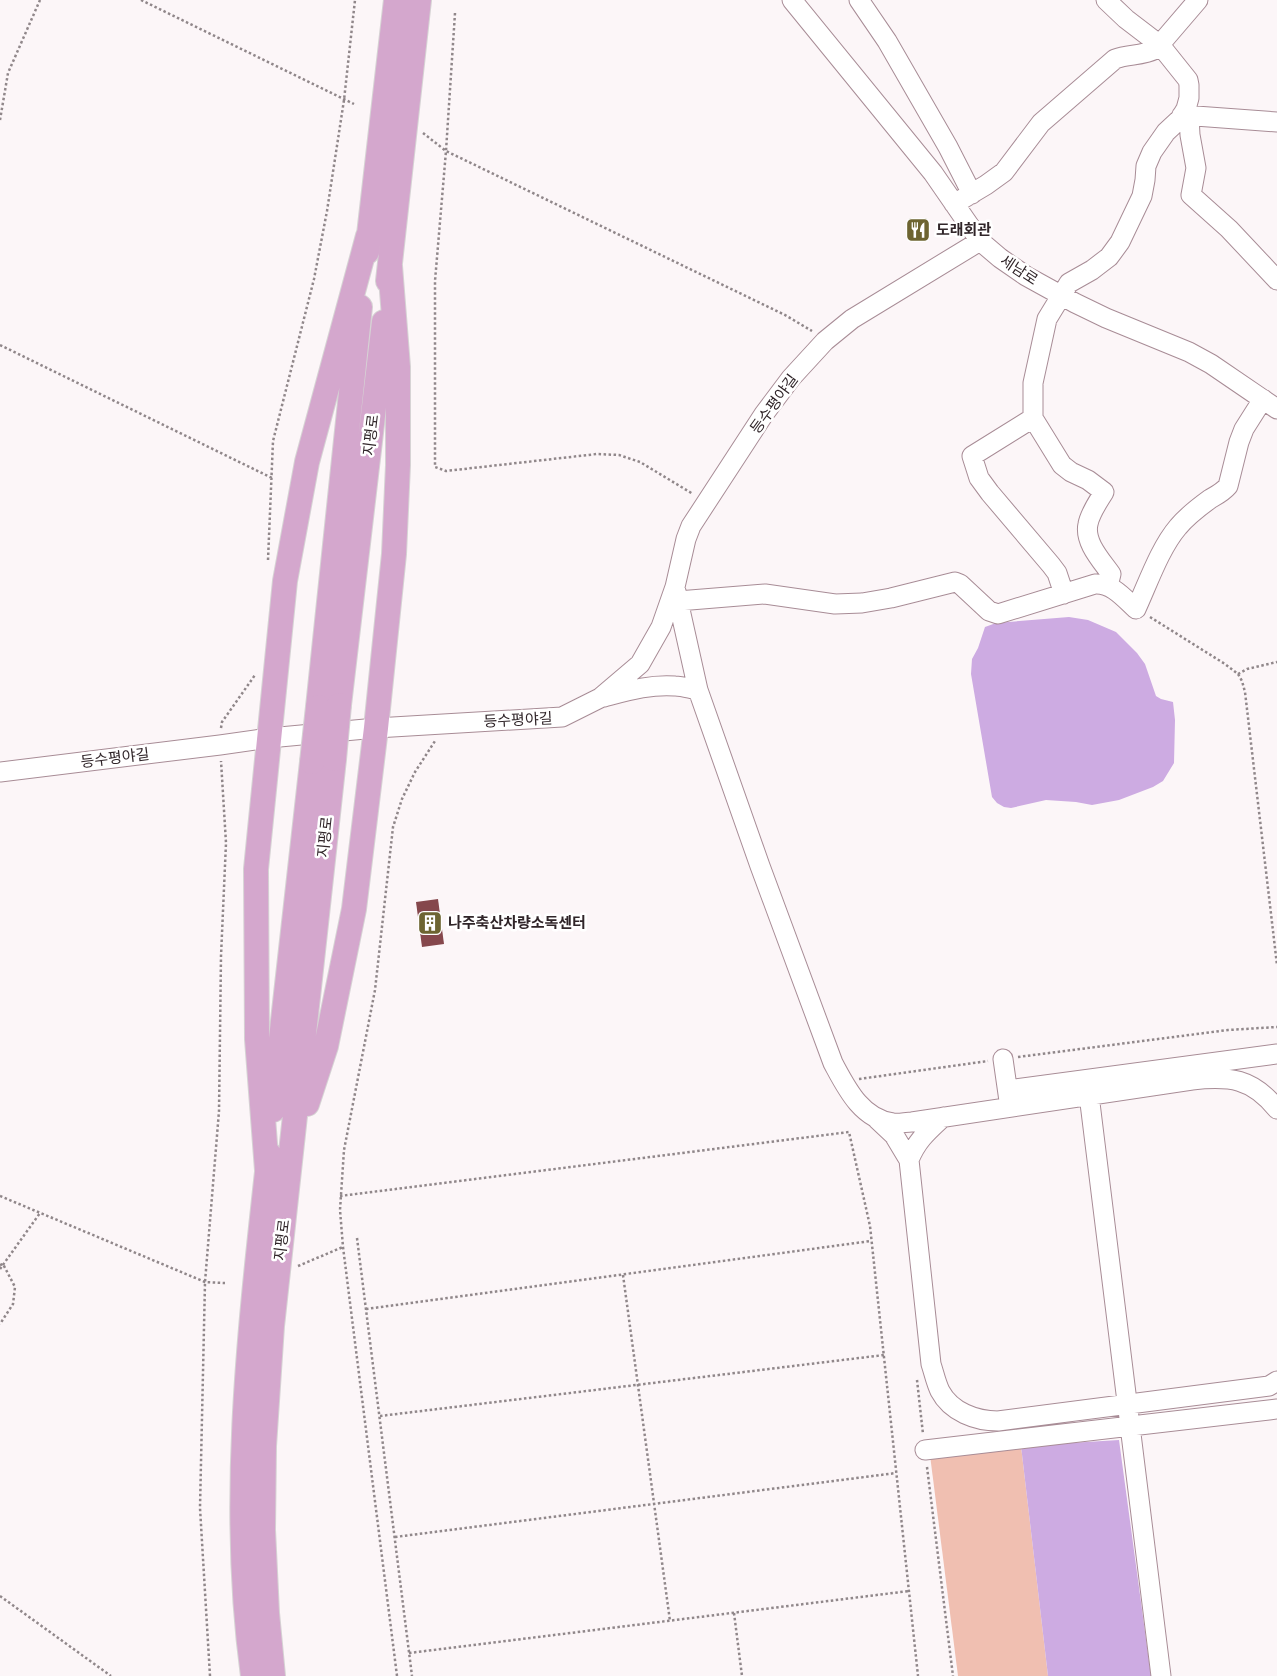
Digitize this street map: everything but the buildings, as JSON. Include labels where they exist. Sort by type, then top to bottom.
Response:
[{"type":"main road","name":"지평로","points":[[329,706],[368,236],[396,0]]},
{"type":"main road","name":"지평로","points":[[253,1676],[243,1570],[242,1483],[251,1322],[267,1170],[390,266],[419,0]]},
{"type":"main road","points":[[267,1170],[257,1039],[256,869],[285,581],[307,462],[368,236]]},
{"type":"main road","points":[[292,1154],[326,1046],[354,909],[376,728],[394,554],[398,465],[398,367],[390,266]]},
{"type":"main road","name":"지평로","points":[[274,1676],[267,1613],[263,1530],[264,1446],[272,1326],[292,1154],[323,760]]},
{"type":"street","name":"세남로","points":[[792,0],[933,173],[980,241],[1011,267],[1106,318],[1189,352],[1224,372],[1270,404]]},
{"type":"street","points":[[1106,0],[1126,19],[1160,44],[1189,84],[1186,116],[1196,168],[1191,195],[1229,229],[1277,280]]},
{"type":"street","points":[[954,204],[1004,172],[1041,123],[1115,59],[1149,53],[1160,44],[1198,0]]},
{"type":"street","points":[[862,1],[944,138],[972,194]]},
{"type":"street","points":[[1108,586],[1111,574],[1094,550],[1087,535],[1087,526],[1104,492],[1088,480],[1062,466],[1033,418],[1032,383],[1047,319],[1069,283],[1092,270],[1109,257],[1120,242],[1142,196],[1146,166],[1152,152],[1158,142],[1186,116],[1277,122]]},
{"type":"street","name":"등수평야길","points":[[0,772],[220,746],[269,738],[376,728],[562,717],[600,698],[640,664],[661,627],[676,594],[686,539],[691,526],[764,414],[791,378],[825,341],[852,320],[980,241]]},
{"type":"street","points":[[1270,404],[1244,429],[1228,486],[1189,516],[1177,528],[1163,551],[1136,609],[1114,589],[1095,584],[998,614],[989,610],[960,584],[955,582],[891,598],[862,603],[822,603],[765,594],[676,594],[698,690],[760,866],[833,1063],[847,1090],[859,1105],[894,1134],[909,1160],[931,1364],[940,1391],[947,1400],[963,1413],[986,1421],[998,1421],[1269,1386],[1277,1381]]},
{"type":"street","points":[[1033,418],[972,456],[980,478],[990,493],[1057,573],[1064,594]]},
{"type":"street","points":[[600,698],[658,686],[675,686],[698,690]]},
{"type":"street","points":[[874,1117],[892,1123],[943,1117],[1009,1099],[1088,1088],[1277,1054]]},
{"type":"street","points":[[1003,1059],[1009,1099]]},
{"type":"street","points":[[1088,1088],[1223,1078],[1240,1081],[1263,1092],[1277,1109]]},
{"type":"street","points":[[1088,1088],[1161,1676]]},
{"type":"street","points":[[909,1160],[914,1147],[922,1136],[943,1117]]},
{"type":"street","points":[[925,1450],[1277,1409]]},
{"type":"path","points":[[0,120],[8,73],[40,0]]},
{"type":"path","points":[[141,0],[354,104]]},
{"type":"path","points":[[455,14],[435,280],[435,467],[446,471],[596,454],[619,455],[640,462],[706,502]]},
{"type":"path","points":[[421,132],[446,151],[785,315],[804,325],[825,341]]},
{"type":"path","points":[[0,345],[272,478]]},
{"type":"path","points":[[1136,609],[1198,646],[1238,674],[1242,681],[1245,692],[1277,965]]},
{"type":"path","points":[[1238,674],[1247,669],[1277,662]]},
{"type":"path","points":[[397,1676],[343,1247],[340,1196],[344,1150],[375,990],[394,827],[402,799],[415,772],[446,724]]},
{"type":"path","points":[[843,1083],[914,1070],[1228,1030],[1277,1027]]},
{"type":"path","points":[[340,1196],[849,1132],[872,1241],[918,1676]]},
{"type":"path","points":[[0,1196],[205,1282],[225,1283]]},
{"type":"path","points":[[0,1324],[13,1304],[15,1287],[1,1266],[40,1213]]},
{"type":"path","points":[[357,1238],[412,1676]]},
{"type":"path","points":[[366,1310],[872,1241]]},
{"type":"path","points":[[296,1266],[343,1247]]},
{"type":"path","points":[[623,1275],[670,1621]]},
{"type":"path","points":[[380,1416],[884,1355]]},
{"type":"path","points":[[917,1372],[953,1676]]},
{"type":"path","points":[[394,1537],[896,1473]]},
{"type":"path","points":[[409,1652],[909,1591]]},
{"type":"path","points":[[0,1596],[111,1676]]},
{"type":"path","points":[[734,1613],[742,1676]]},
{"type":"shaded area","points":[[1069,617],[1088,620],[1116,632],[1145,664],[1156,696],[1173,702],[1175,720],[1174,763],[1163,781],[1153,787],[1119,800],[1092,805],[1046,800],[1011,808],[1004,807],[992,797],[971,674],[972,659],[985,627],[996,623]]},
{"type":"shaded area","points":[[1119,1440],[1151,1676],[1048,1676],[1021,1446]]},
{"type":"shaded area","points":[[1021,1446],[1048,1676],[958,1676],[930,1455]]},
{"type":"place","name":"도래회관","points":[[918,230]]},
{"type":"place","name":"나주축산차량소독센터","points":[[430,923]]}]
